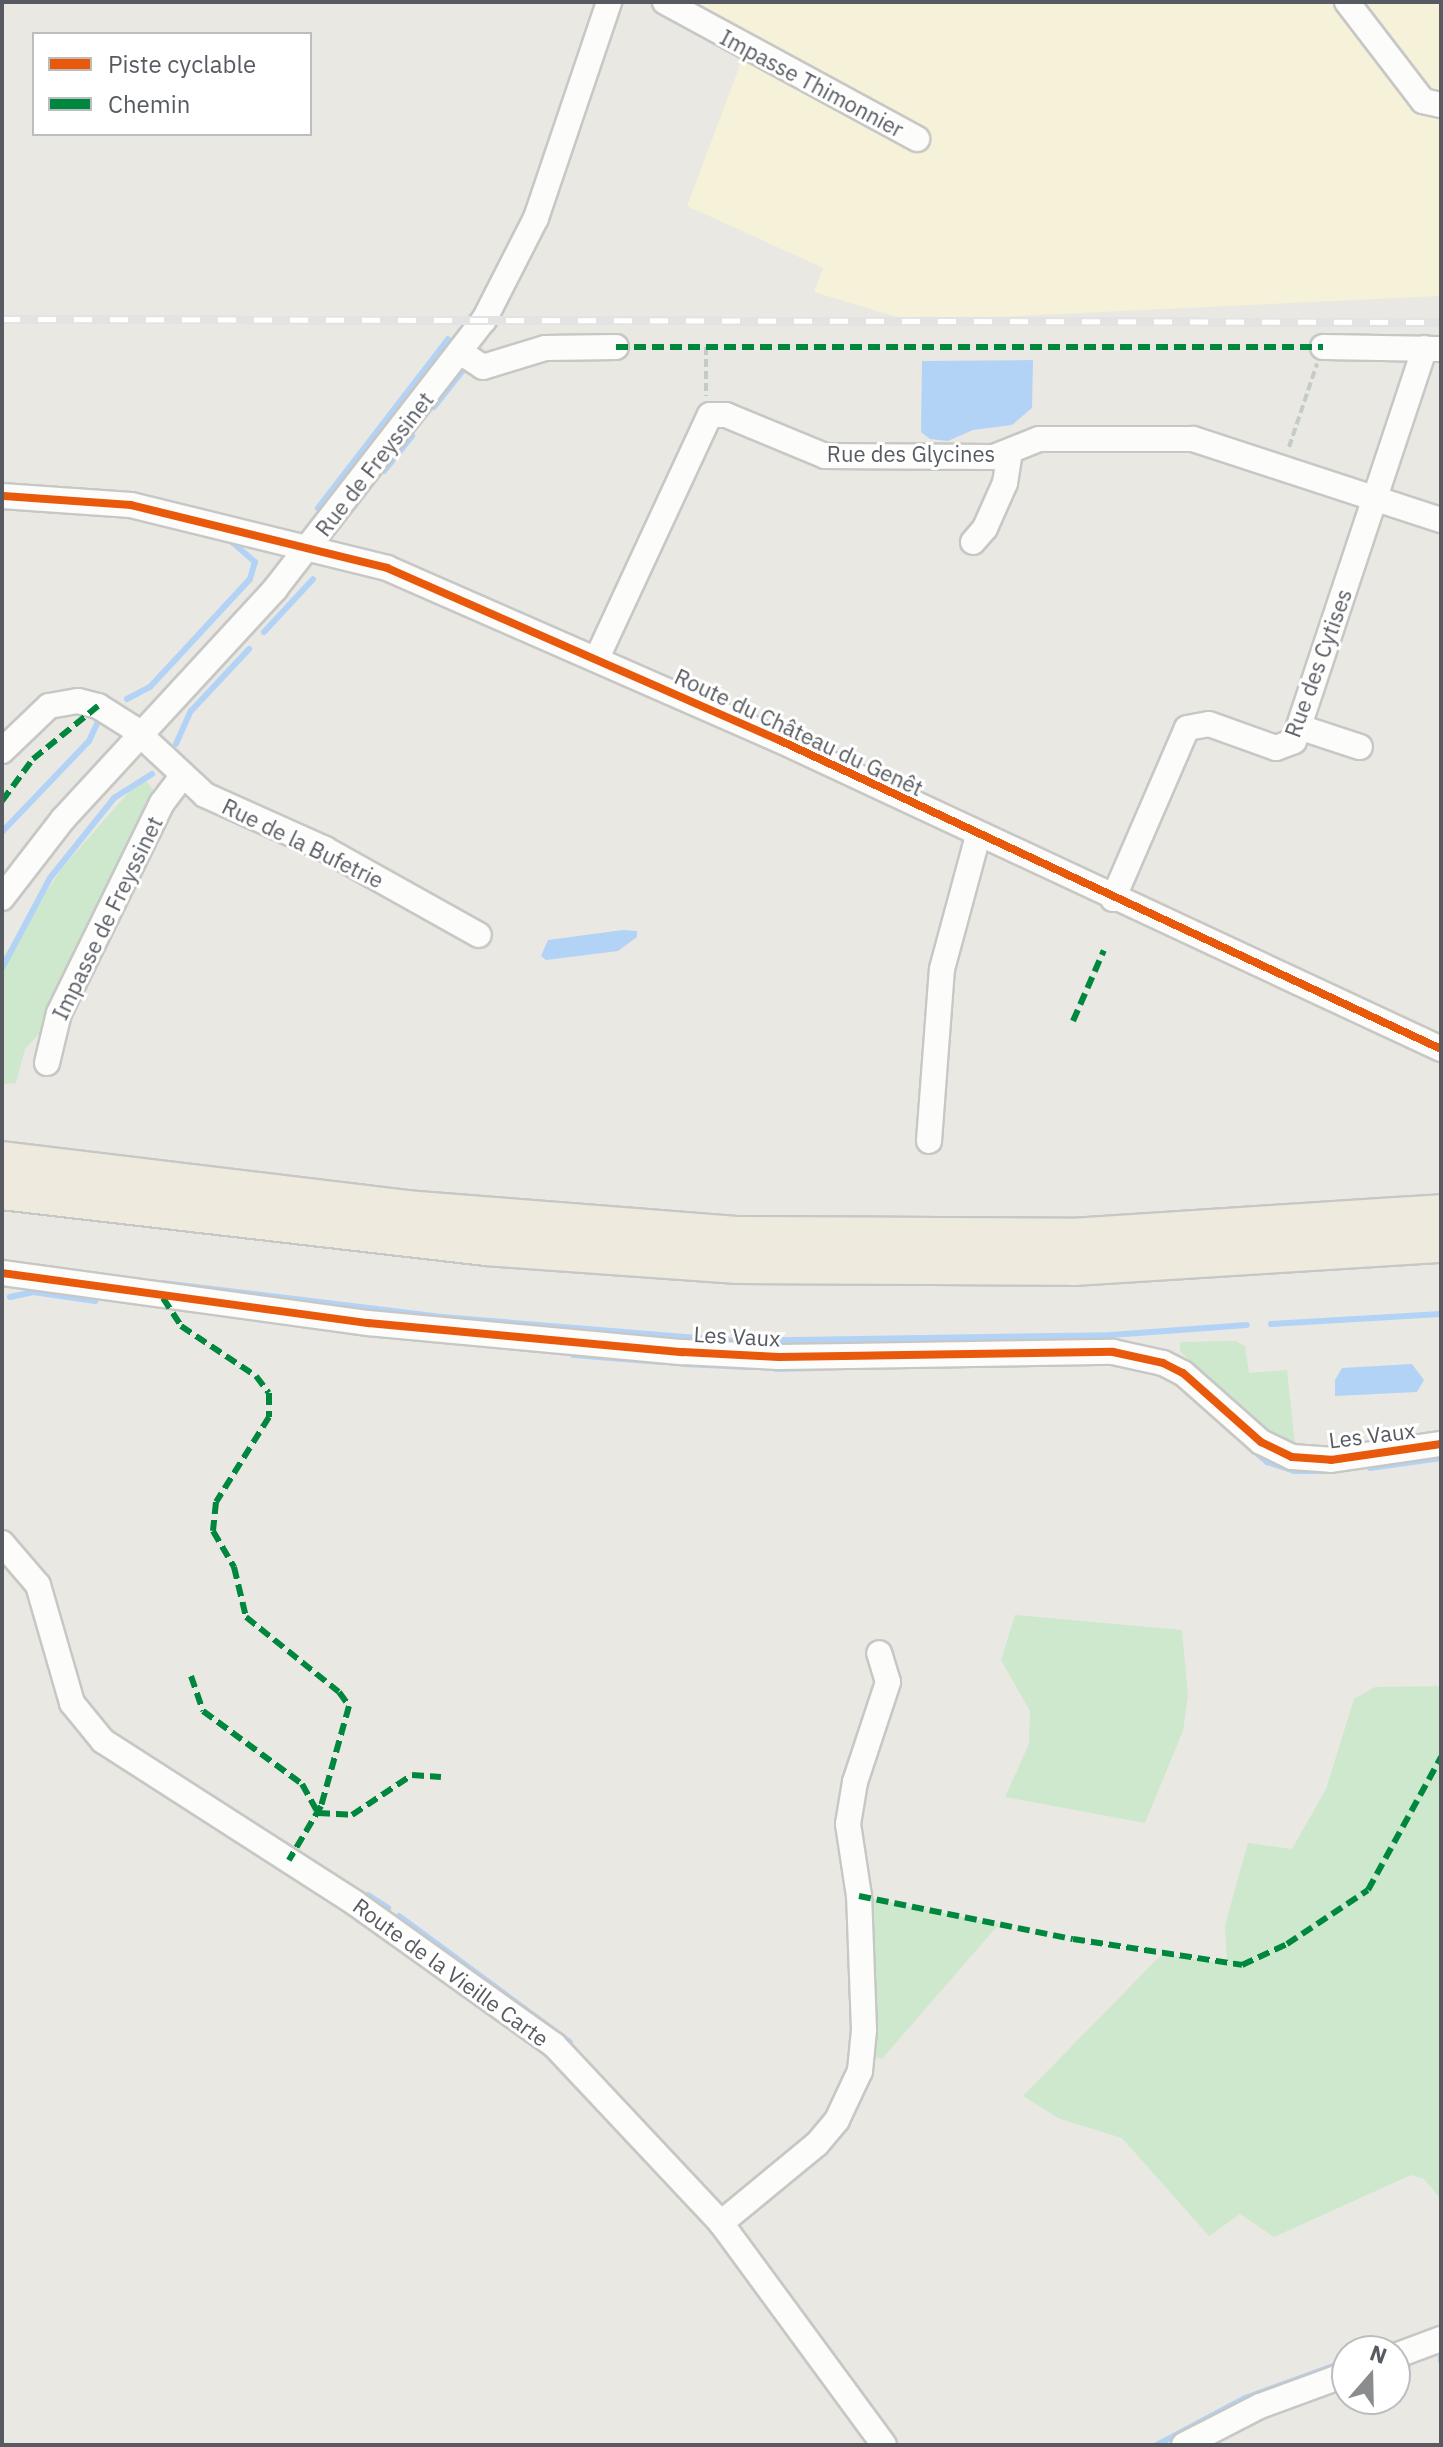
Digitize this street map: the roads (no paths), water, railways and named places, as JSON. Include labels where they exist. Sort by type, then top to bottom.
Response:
[{"type":"highway","points":[[2,1160],[405,1209],[739,1235],[1072,1237],[1441,1213]]},
{"type":"highway","points":[[2,1191],[486,1247],[766,1266],[1087,1266],[1441,1244]]},
{"type":"street","name":"Rue de Freyssinet","points":[[2,898],[37,848],[309,545],[460,352],[497,299],[536,218],[609,2]]},
{"type":"street","name":"Impasse Thimonnier","points":[[665,2],[917,139]]},
{"type":"street","points":[[1347,2],[1423,101],[1441,105]]},
{"type":"street","points":[[460,352],[483,367],[545,348],[616,347]]},
{"type":"street","points":[[1323,347],[1433,348]]},
{"type":"street","name":"Rue des Cytises","points":[[1113,899],[1179,737],[1187,728],[1209,724],[1276,748],[1294,741],[1376,499],[1433,348]]},
{"type":"street","name":"Rue des Glycines","points":[[597,658],[710,415],[726,415],[825,456],[1010,453],[1039,439],[1193,439],[1441,520]]},
{"type":"street","points":[[973,542],[985,528],[1005,483],[1010,453]]},
{"type":"street","name":"Route du Château du Genêt","points":[[2,496],[111,501],[309,545],[387,568],[597,658],[1441,1049]]},
{"type":"street","name":"Rue de la Bufetrie","points":[[2,751],[35,716],[63,701],[98,706],[140,734],[181,778],[223,805],[325,849],[479,935]]},
{"type":"street","points":[[1299,727],[1360,747]]},
{"type":"street","name":"Impasse de Freyssinet","points":[[47,1063],[59,1013],[162,803],[181,778]]},
{"type":"street","points":[[929,1141],[942,969],[978,836]]},
{"type":"street","name":"Les Vaux","points":[[2,1273],[127,1294],[368,1323],[683,1352],[779,1357],[1113,1352],[1163,1363],[1183,1373],[1261,1442],[1292,1457],[1331,1460],[1441,1444]]},
{"type":"street","name":"Route de la Vieille Carte","points":[[2,1543],[38,1585],[72,1703],[103,1741],[345,1896],[535,2028],[577,2067],[721,2223],[884,2445]]},
{"type":"street","points":[[721,2223],[817,2144],[837,2120],[860,2071],[864,2030],[859,1896],[848,1824],[855,1782],[888,1682],[879,1653]]},
{"type":"street","points":[[1411,2350],[1441,2339]]},
{"type":"street","points":[[1184,2445],[1260,2406],[1331,2380]]},
{"type":"water","points":[[1033,360],[1032,408],[1012,425],[973,430],[948,441],[930,439],[921,432],[922,361]]},
{"type":"water","points":[[623,930],[637,931],[637,937],[618,951],[546,960],[541,956],[548,940]]},
{"type":"water","points":[[1412,1364],[1424,1380],[1417,1392],[1335,1396],[1335,1380],[1342,1368]]},
{"type":"waterway","points":[[318,508],[448,339]]},
{"type":"waterway","points":[[434,407],[464,369]]},
{"type":"waterway","points":[[384,471],[412,436]]},
{"type":"waterway","points":[[127,699],[150,687],[250,579],[255,562],[230,540]]},
{"type":"waterway","points":[[264,632],[313,579]]},
{"type":"waterway","points":[[176,744],[191,711],[249,649]]},
{"type":"waterway","points":[[2,832],[89,741],[97,724]]},
{"type":"waterway","points":[[2,968],[50,878],[114,798],[152,774]]},
{"type":"waterway","points":[[162,1283],[442,1317],[737,1341],[1111,1335],[1247,1325]]},
{"type":"waterway","points":[[10,1297],[33,1292],[95,1301]]},
{"type":"waterway","points":[[1271,1324],[1441,1314]]},
{"type":"waterway","points":[[573,1355],[661,1362]]},
{"type":"waterway","points":[[684,1364],[748,1367]]},
{"type":"waterway","points":[[776,1369],[816,1368]]},
{"type":"waterway","points":[[1219,1420],[1267,1462],[1294,1471],[1330,1471]]},
{"type":"waterway","points":[[1370,1468],[1441,1458]]},
{"type":"waterway","points":[[368,1895],[388,1908]]},
{"type":"waterway","points":[[399,1916],[570,2042]]},
{"type":"waterway","points":[[1441,2352],[1441,2361]]},
{"type":"waterway","points":[[1157,2445],[1245,2398],[1331,2367]]},
{"type":"railway","points":[[2,319],[1441,322]]}]
